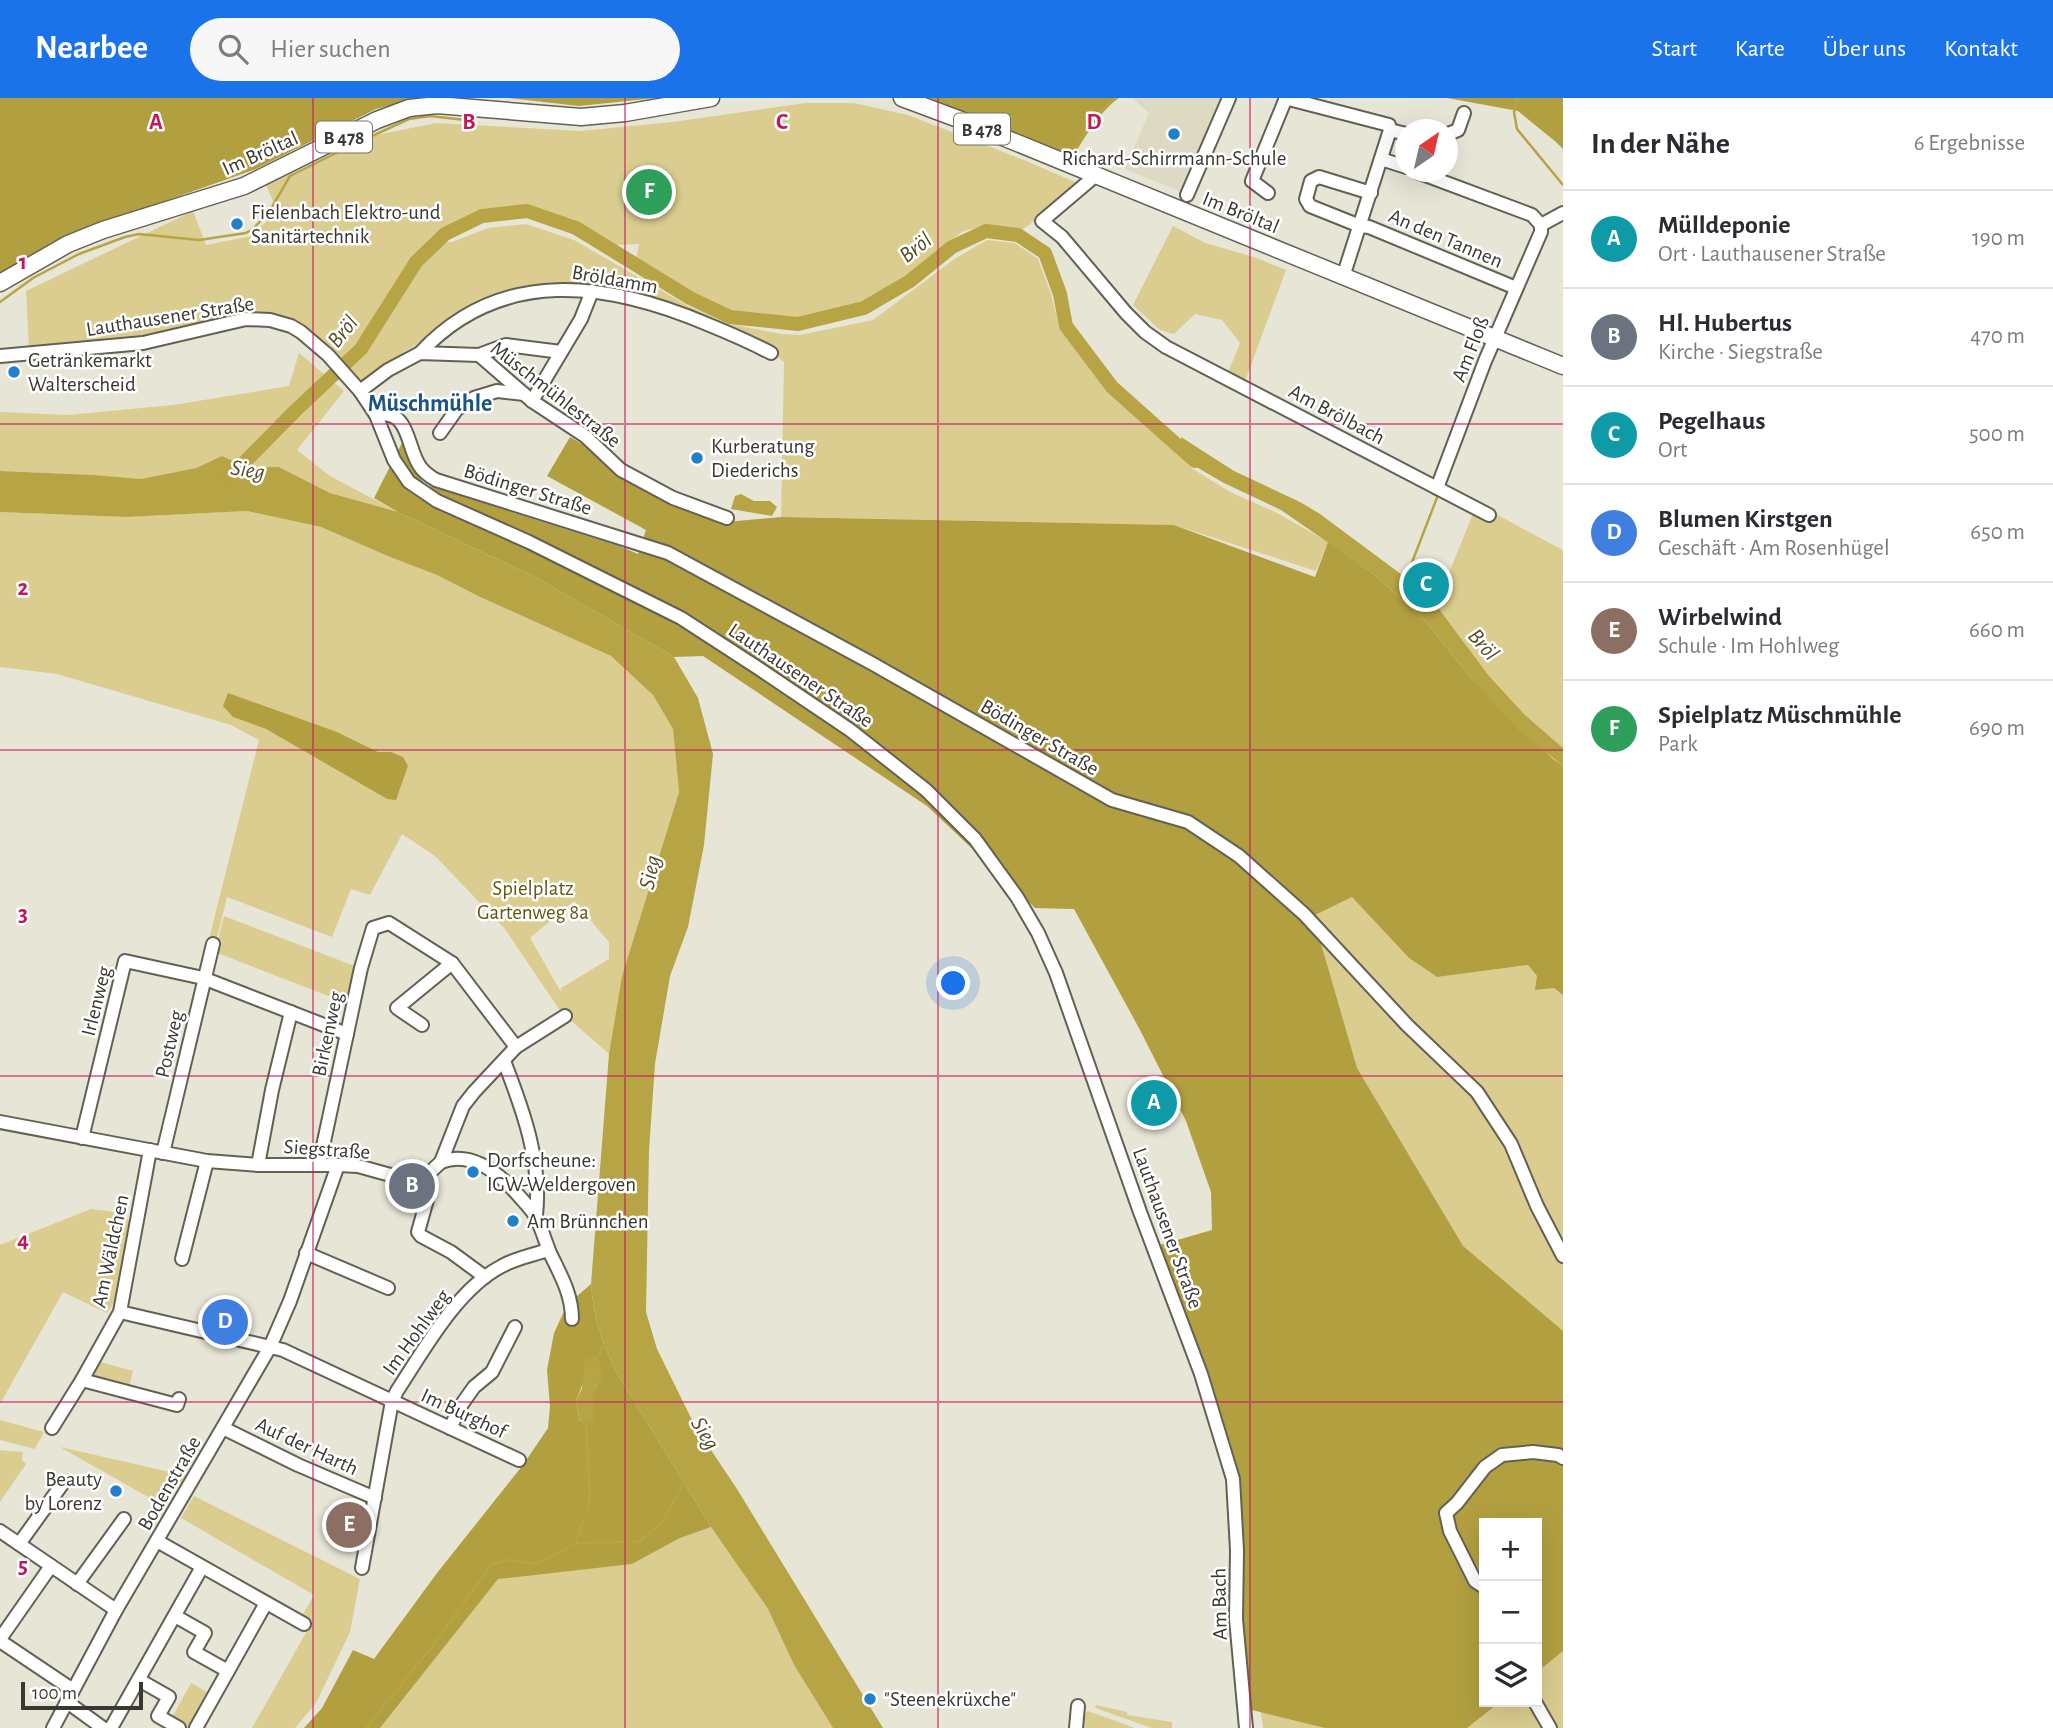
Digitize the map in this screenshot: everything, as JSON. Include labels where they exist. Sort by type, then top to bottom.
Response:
[{"type":"main road","name":"Im Bröltal","points":[[0,283],[68,244],[103,230],[244,186],[377,120],[409,108],[437,105],[581,117],[625,113],[711,98]]},
{"type":"main road","name":"Im Bröltal","points":[[902,98],[1563,366]]},
{"type":"street","points":[[1187,195],[1229,98]]},
{"type":"street","points":[[1268,193],[1252,181],[1285,98],[1389,125],[1390,130],[1371,193],[1343,277]]},
{"type":"street","points":[[1458,131],[1464,113]]},
{"type":"street","points":[[1390,130],[1395,131]]},
{"type":"street","points":[[1381,159],[1395,164]]},
{"type":"street","name":"Am Brölbach","points":[[1096,176],[1042,221],[1062,237],[1145,332],[1166,347],[1489,515]]},
{"type":"street","name":"An den Tannen","points":[[1371,193],[1319,177],[1311,181],[1306,195],[1310,206],[1369,227],[1516,288]]},
{"type":"street","points":[[1445,182],[1532,215],[1541,225],[1562,213]]},
{"type":"street","name":"Am Floß","points":[[1437,488],[1495,338],[1541,232],[1541,225]]},
{"type":"street","name":"Bröldamm","points":[[420,353],[458,321],[489,304],[562,289],[592,291],[669,309],[771,353]]},
{"type":"street","points":[[440,433],[457,409],[474,398],[497,391],[528,398],[545,383],[581,318],[592,291]]},
{"type":"street","name":"Lauthausener Straße","points":[[0,356],[143,344],[246,319],[270,320],[291,326],[328,355],[358,388],[376,415],[394,460],[409,482],[437,501],[529,542],[681,618],[861,738],[926,790],[975,839],[1017,897],[1038,933],[1056,973],[1140,1212],[1201,1374],[1233,1479]]},
{"type":"street","points":[[479,355],[506,345],[561,352]]},
{"type":"street","name":"Müschmühlestraße","points":[[358,388],[420,353],[479,355],[528,398],[585,436],[621,470],[673,498],[727,518]]},
{"type":"street","name":"Bödinger Straße","points":[[376,415],[385,413],[395,416],[401,423],[418,465],[436,481],[667,553],[861,657],[1112,800],[1188,822],[1239,856],[1304,914],[1406,1025],[1477,1092],[1511,1144],[1537,1206],[1563,1256]]},
{"type":"street","name":"Birkenweg","points":[[319,1165],[361,968],[373,928],[389,923],[452,964]]},
{"type":"street","name":"Postweg","points":[[163,1153],[213,944]]},
{"type":"street","name":"Irlenweg","points":[[82,1138],[125,961],[203,978],[347,1034]]},
{"type":"street","points":[[422,1025],[397,1008],[452,964],[516,1046]]},
{"type":"street","name":"Siegstraße","points":[[258,1165],[272,1090],[291,1012]]},
{"type":"street","points":[[441,1162],[463,1106],[483,1081],[516,1046],[565,1016]]},
{"type":"street","points":[[504,1061],[528,1125],[538,1195],[536,1215]]},
{"type":"street","name":"Siegstraße","points":[[0,1122],[206,1161],[258,1165],[358,1166],[394,1176],[427,1175]]},
{"type":"street","name":"Am Wäldchen","points":[[52,1428],[120,1312],[150,1150]]},
{"type":"street","points":[[485,1277],[418,1232],[430,1189],[427,1175],[441,1162],[450,1158],[461,1158],[479,1164],[500,1175],[536,1215],[548,1250],[570,1296],[572,1318]]},
{"type":"street","points":[[182,1259],[206,1161]]},
{"type":"street","name":"Bodenstraße","points":[[53,1728],[116,1610],[270,1347],[290,1301],[338,1165]]},
{"type":"street","name":"Im Hohlweg","points":[[362,1568],[392,1401],[397,1391],[439,1325],[474,1286],[502,1265],[548,1250]]},
{"type":"street","points":[[306,1253],[388,1288]]},
{"type":"street","name":"Im Burghof","points":[[120,1312],[283,1350],[519,1460]]},
{"type":"street","points":[[450,1428],[474,1387],[492,1372],[514,1327]]},
{"type":"street","points":[[82,1380],[177,1405],[179,1399]]},
{"type":"street","name":"Auf der Harth","points":[[223,1428],[298,1465],[375,1498]]},
{"type":"street","points":[[1479,1584],[1475,1581],[1450,1531],[1446,1513],[1485,1467],[1502,1455],[1534,1452],[1563,1458]]},
{"type":"street","name":"Am Bach","points":[[1233,1479],[1237,1550],[1236,1619],[1246,1728]]},
{"type":"street","points":[[19,1544],[63,1483]]},
{"type":"street","points":[[77,1584],[124,1519]]},
{"type":"street","points":[[0,1531],[116,1610]]},
{"type":"street","points":[[157,1541],[304,1624]]},
{"type":"street","points":[[51,1566],[1,1642],[70,1696],[103,1728]]},
{"type":"street","points":[[111,1728],[202,1567]]},
{"type":"street","points":[[196,1728],[266,1603]]},
{"type":"street","points":[[175,1616],[205,1633],[194,1652],[228,1671]]},
{"type":"street","points":[[139,1679],[169,1696],[158,1716],[179,1728]]},
{"type":"street","points":[[1076,1728],[1078,1706]]},
{"type":"street","points":[[1538,1707],[1550,1728]]},
{"type":"shaded area","points":[[0,98],[418,98],[376,109],[256,169],[66,236],[0,273]]},
{"type":"shaded area","points":[[507,98],[656,98],[579,106]]},
{"type":"shaded area","points":[[929,98],[1118,98],[1098,118],[1072,158]]},
{"type":"shaded area","name":"Richard-Schirrmann-Schule","points":[[1133,98],[1225,98],[1183,193],[1125,169],[1149,113]]},
{"type":"shaded area","points":[[1447,98],[1563,98],[1563,149],[1518,111]]},
{"type":"shaded area","points":[[570,437],[726,522],[781,517],[1174,525],[1315,577],[1328,542],[1375,575],[1426,622],[1472,679],[1563,766],[1563,995],[1554,988],[1535,990],[1537,976],[1528,965],[1437,977],[1409,958],[1352,897],[1313,916],[1357,1068],[1463,1246],[1563,1331],[1563,1651],[1542,1668],[1542,1518],[1479,1518],[1479,1707],[1494,1707],[1467,1728],[1325,1728],[1248,1709],[1234,1478],[1160,1245],[1212,1230],[1211,1192],[1186,1121],[1074,909],[1035,908],[927,806],[703,656],[674,657],[535,577],[374,498],[403,441],[413,470],[426,485],[638,554],[646,530],[547,476]]},
{"type":"shaded area","points":[[228,693],[337,732],[378,752],[391,752],[403,757],[408,766],[396,800],[387,799],[266,729],[233,717],[223,706]]},
{"type":"shaded area","points":[[591,1284],[599,1329],[616,1371],[711,1527],[680,1538],[632,1564],[498,1579],[380,1728],[304,1728],[322,1708],[353,1650],[374,1659],[437,1573],[523,1465],[548,1428],[550,1406],[547,1370],[554,1333],[567,1305]],"holes":[[[594,1355],[597,1385],[580,1422],[576,1401]]]},
{"type":"green space","points":[[805,103],[854,103],[908,115],[1082,185],[1022,230],[989,225],[963,231],[904,278],[862,305],[799,320],[732,314],[636,260],[639,244],[618,245],[616,249],[579,226],[527,209],[480,211],[428,242],[452,242],[488,228],[526,224],[574,240],[688,306],[729,324],[800,335],[873,320],[956,258],[987,240],[1015,243],[1038,259],[1060,330],[1108,389],[1193,469],[1230,492],[1277,513],[1328,542],[1316,571],[1174,525],[781,517],[784,362],[769,350],[685,312],[562,287],[463,313],[361,381],[332,350],[299,326],[273,318],[132,341],[29,348],[26,291],[193,211],[206,245],[252,236],[277,210],[266,185],[377,135],[436,123],[580,131],[673,122]]},
{"type":"green space","points":[[1173,226],[1205,243],[1254,257],[1286,270],[1244,384],[1227,375],[1240,343],[1222,320],[1195,314],[1174,334],[1160,330],[1133,305]]},
{"type":"green space","points":[[299,353],[344,391],[297,450],[330,476],[398,512],[330,493],[279,467],[247,467],[222,456],[196,468],[141,479],[0,471],[0,412],[68,415],[173,405],[289,386]]},
{"type":"green space","points":[[1477,504],[1563,550],[1563,748],[1525,715],[1489,676],[1436,605]]},
{"type":"green space","name":"Spielplatz Gartenweg 8a","points":[[247,511],[321,527],[437,575],[611,656],[653,695],[673,729],[679,792],[622,976],[609,1054],[561,1012],[505,929],[435,856],[402,834],[370,895],[351,889],[332,937],[227,897],[217,938],[210,935],[259,740],[231,725],[57,674],[0,667],[0,512],[126,517]],"holes":[[[233,717],[337,732],[378,752],[391,752],[408,766],[395,799],[387,799],[266,729]],[[574,901],[609,942],[609,959],[561,988],[561,992],[530,938]]]},
{"type":"green space","points":[[1352,896],[1409,958],[1437,977],[1528,965],[1537,976],[1536,990],[1554,988],[1563,995],[1563,1457],[1558,1454],[1520,1454],[1516,1442],[1493,1440],[1454,1452],[1423,1474],[1385,1458],[1382,1459],[1376,1478],[1371,1511],[1382,1594],[1457,1596],[1473,1585],[1476,1590],[1466,1638],[1479,1638],[1479,1707],[1542,1707],[1542,1518],[1479,1518],[1479,1577],[1451,1523],[1478,1483],[1497,1467],[1517,1458],[1536,1497],[1563,1483],[1563,1728],[1263,1728],[1254,1659],[1243,1495],[1158,1245],[1213,1232],[1220,1224],[1215,1192],[1223,1187],[1323,1165],[1366,1108],[1300,1086],[1237,1021],[1327,964],[1313,916]]},
{"type":"green space","points":[[224,916],[357,967],[349,1004],[215,952]]},
{"type":"green space","points":[[91,1209],[119,1214],[131,1223],[117,1298],[107,1313],[63,1292],[0,1404],[0,1245]]},
{"type":"green space","points":[[100,1362],[133,1371],[129,1388],[91,1377]]},
{"type":"green space","points":[[0,1420],[44,1432],[35,1449],[0,1440]]},
{"type":"green space","points":[[60,1447],[188,1476],[185,1482],[177,1484],[164,1506]]},
{"type":"green space","points":[[0,1450],[23,1452],[22,1460],[26,1464],[0,1502]]},
{"type":"green space","points":[[194,1496],[360,1579],[350,1632],[316,1703],[295,1728],[252,1728],[311,1624],[302,1616],[314,1595],[181,1518]]},
{"type":"green space","points":[[711,1527],[768,1609],[794,1665],[833,1728],[380,1728],[498,1578],[632,1564],[680,1538]]},
{"type":"green space","points":[[191,1683],[209,1693],[190,1728],[186,1728],[171,1719]]},
{"type":"green space","points":[[1096,1705],[1127,1712],[1127,1715],[1172,1722],[1172,1728],[1152,1728],[1095,1708]]},
{"type":"green space","points":[[1088,1711],[1135,1728],[1083,1728],[1084,1715]]},
{"type":"water","points":[[1181,437],[1234,471],[1320,514],[1421,589],[1489,676],[1525,715],[1563,748],[1563,766],[1518,730],[1426,622],[1375,575],[1281,510],[1222,482],[1183,459]]},
{"type":"water","name":"Sieg","points":[[222,456],[247,467],[279,467],[330,493],[398,512],[535,577],[674,657],[698,698],[713,754],[704,845],[688,927],[670,976],[655,1064],[649,1150],[646,1312],[657,1349],[695,1426],[737,1489],[883,1728],[833,1728],[794,1665],[768,1609],[711,1527],[616,1371],[596,1319],[591,1284],[609,1054],[622,976],[679,792],[673,729],[653,695],[611,656],[437,575],[321,527],[247,511],[126,517],[0,512],[0,471],[141,479],[196,468]]},
{"type":"water","points":[[741,494],[754,501],[770,501],[777,507],[772,516],[731,509],[735,496]]},
{"type":"water","points":[[594,1355],[600,1362],[603,1381],[597,1385],[593,1395],[594,1420],[586,1425],[580,1422],[576,1401],[582,1388],[585,1359],[591,1359]]},
{"type":"waterway","points":[[951,98],[951,108]]},
{"type":"waterway","points":[[1070,154],[1085,131],[1117,98]]},
{"type":"waterway","points":[[1518,98],[1514,112],[1517,129],[1563,185]]},
{"type":"waterway","points":[[0,302],[33,278],[79,254],[125,237],[139,234],[199,240],[246,233],[269,212],[290,176],[409,119],[430,116],[474,121]]},
{"type":"waterway","name":"Bröl","points":[[229,478],[361,349],[416,262],[445,234],[482,216],[527,211],[576,228],[690,298],[730,317],[798,324],[864,308],[910,281],[952,247],[986,231],[1018,235],[1045,253],[1060,294],[1066,326],[1112,387],[1195,461]]},
{"type":"waterway","points":[[1402,578],[1411,565],[1438,495]]},
{"type":"waterway","points":[[595,1360],[604,1345]]},
{"type":"waterway","points":[[586,1422],[590,1498],[588,1506]]},
{"type":"waterway","points":[[634,1542],[639,1542],[662,1522],[684,1483]]},
{"type":"waterway","points":[[366,1728],[434,1644],[492,1564],[509,1560],[538,1564],[576,1543],[584,1517]]},
{"type":"waterway","points":[[576,1543],[626,1542]]},
{"type":"place","name":"Richard-Schirrmann-Schule","points":[[1174,134]]},
{"type":"place","name":"Spielplatz Müschmühle","points":[[649,192]]},
{"type":"place","name":"Fielenbach Elektro-und Sanitärtechnik","points":[[237,224]]},
{"type":"place","name":"Getränkemarkt Walterscheid","points":[[14,372]]},
{"type":"place","name":"Kurberatung Diederichs","points":[[697,458]]},
{"type":"place","name":"Pegelhaus","points":[[1426,585]]},
{"type":"place","name":"Mülldeponie","points":[[1154,1103]]},
{"type":"place","name":"Dorfscheune: IGW-Weldergoven","points":[[473,1172]]},
{"type":"place","name":"Hl. Hubertus","points":[[412,1186]]},
{"type":"place","name":"Am Brünnchen","points":[[513,1221]]},
{"type":"place","name":"Blumen Kirstgen","points":[[225,1322]]},
{"type":"place","name":"Beauty by Lorenz","points":[[116,1491]]},
{"type":"place","name":"Wirbelwind","points":[[349,1525]]},
{"type":"place","name":"\"Steenekrüxche\"","points":[[870,1699]]},
{"type":"district","name":"Müschmühle","points":[[430,403]]}]
